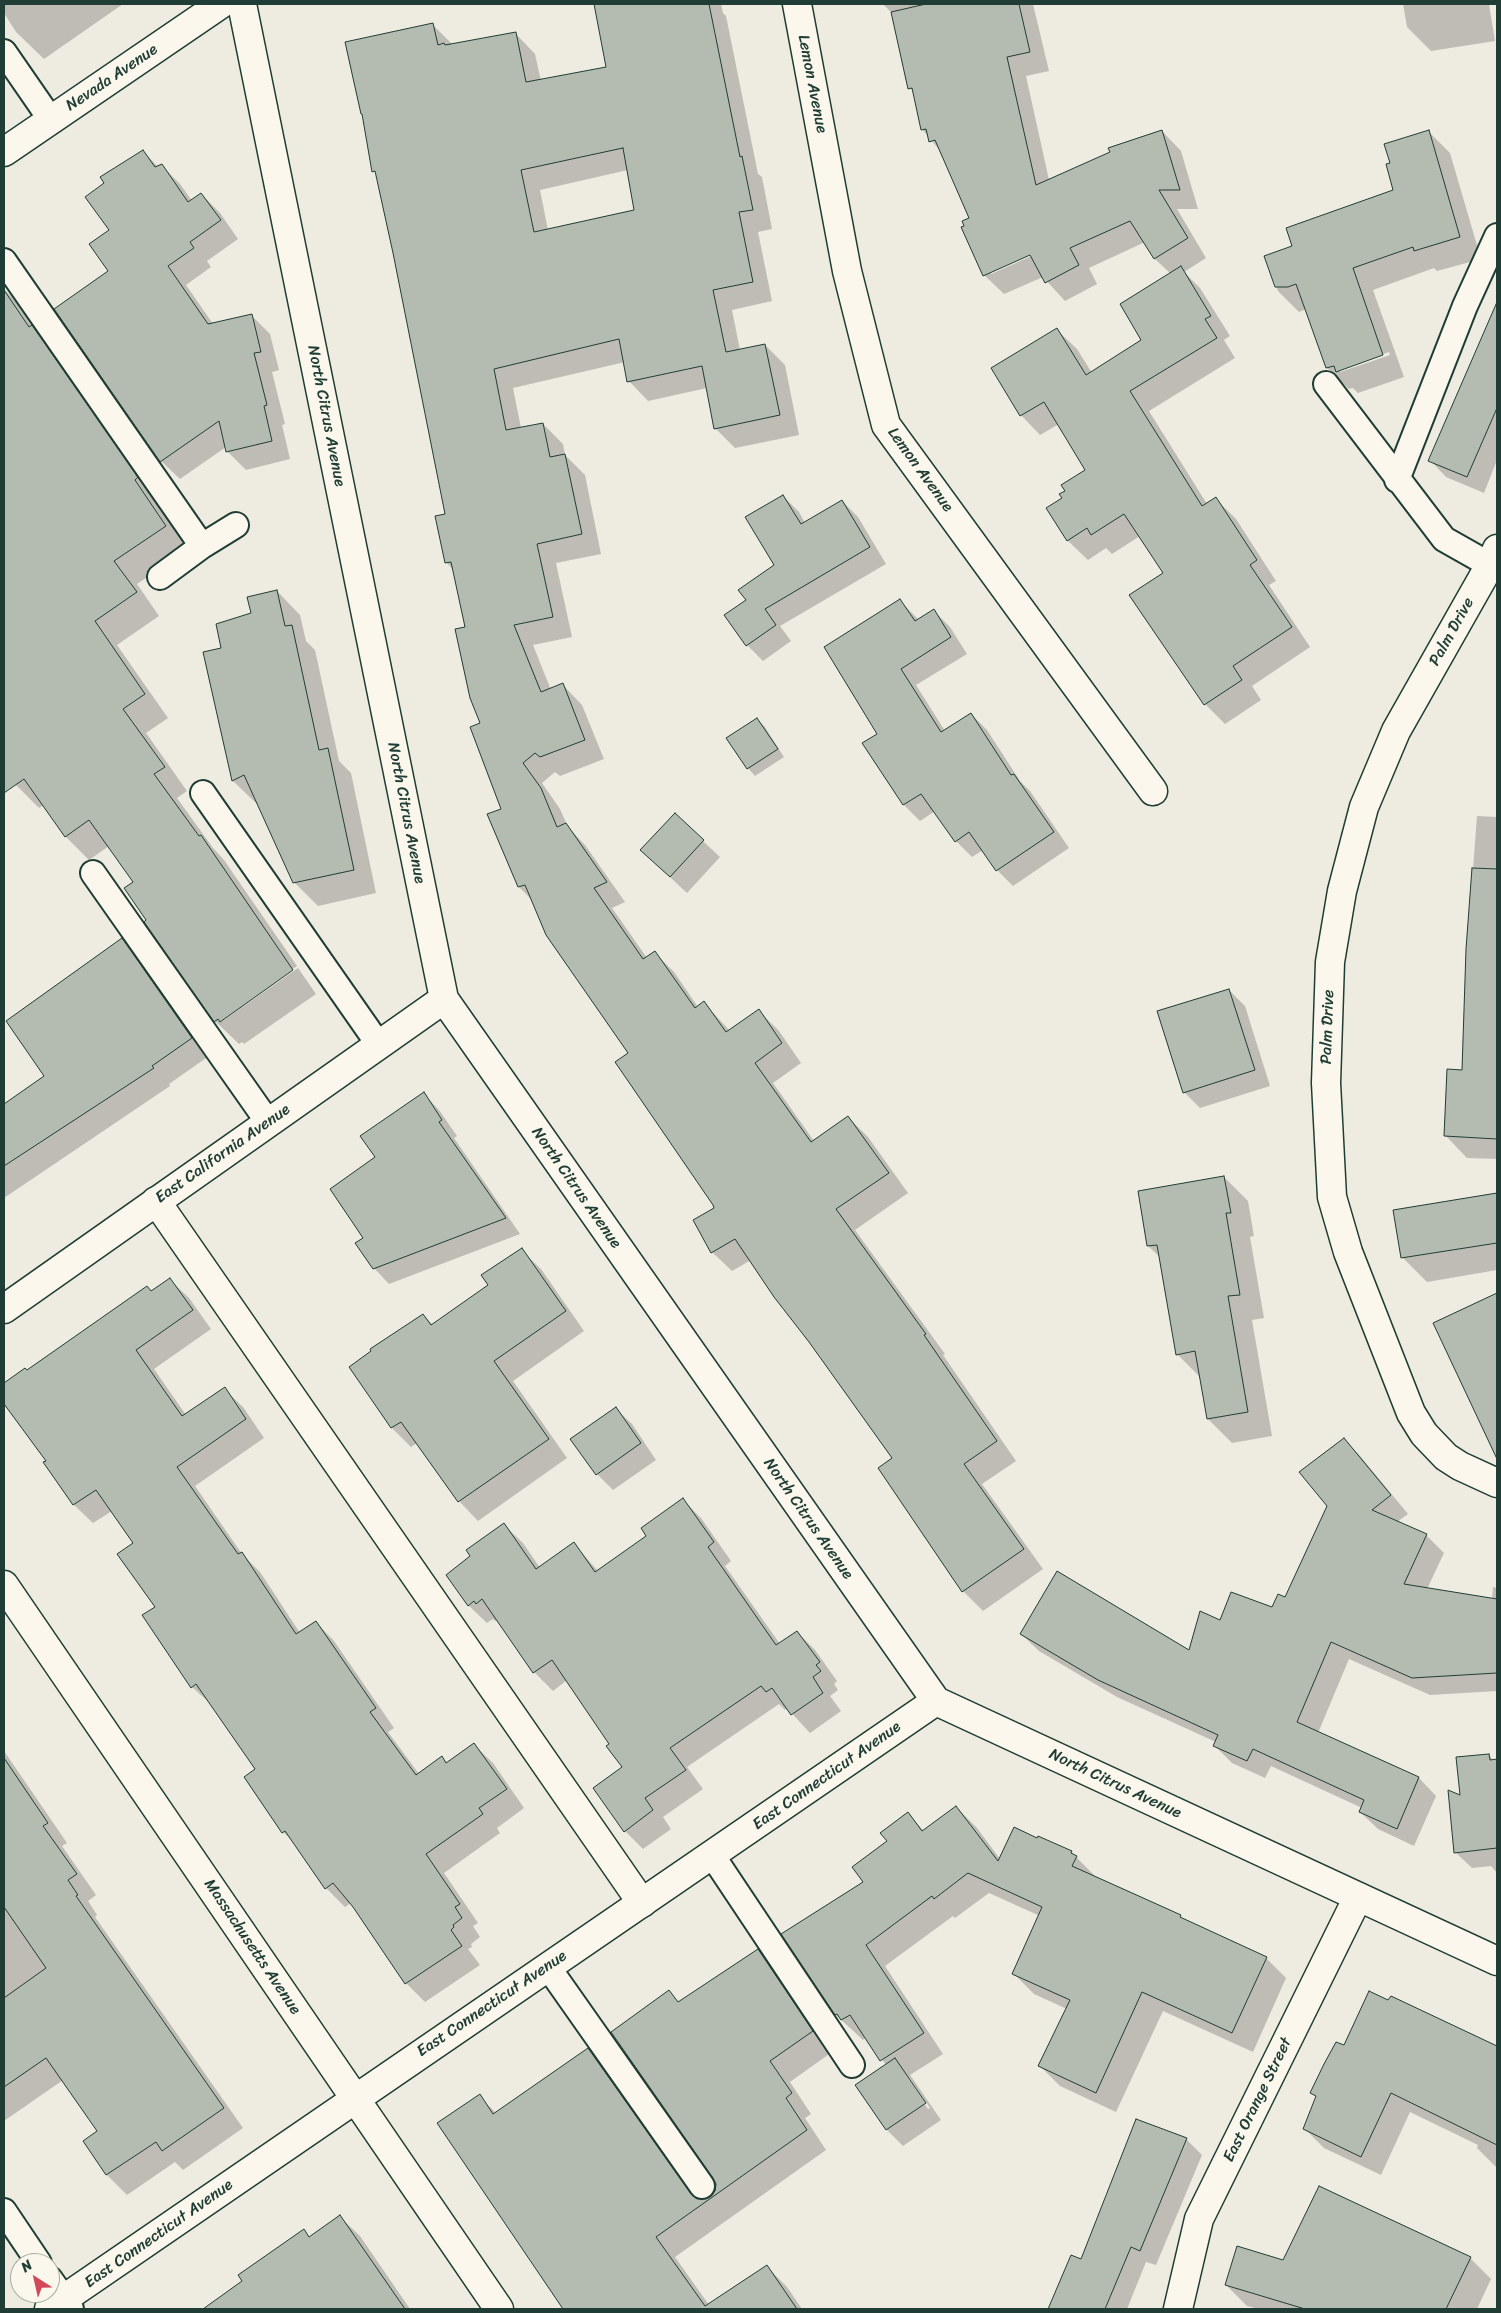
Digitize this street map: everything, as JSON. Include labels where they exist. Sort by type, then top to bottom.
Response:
[{"type":"street","name":"Nevada Avenue","points":[[4,152],[221,4]]},
{"type":"street","name":"North Citrus Avenue","points":[[242,4],[444,1000],[936,1701],[1497,1961]]},
{"type":"street","name":"Lemon Avenue","points":[[797,4],[847,271],[886,425],[1153,791]]},
{"type":"street","name":"Palm Drive","points":[[1495,561],[1396,731],[1364,807],[1342,891],[1330,962],[1326,1083],[1332,1197],[1348,1252],[1411,1413],[1424,1434],[1446,1457],[1460,1466],[1497,1483]]},
{"type":"street","name":"East California Avenue","points":[[4,1309],[444,1000]]},
{"type":"street","points":[[156,1201],[642,1903]]},
{"type":"street","name":"Massachusetts Avenue","points":[[4,1585],[499,2309]]},
{"type":"street","name":"East Connecticut Avenue","points":[[60,2298],[936,1701]]},
{"type":"street","name":"East Orange Street","points":[[1178,2309],[1199,2219],[1358,1897]]},
{"type":"lane","points":[[4,52],[51,120]]},
{"type":"lane","points":[[1397,480],[1465,306],[1497,236]]},
{"type":"lane","points":[[4,261],[202,546]]},
{"type":"lane","points":[[1326,384],[1397,480],[1444,539],[1495,561]]},
{"type":"lane","points":[[160,577],[202,546],[236,525]]},
{"type":"lane","points":[[203,794],[379,1045]]},
{"type":"lane","points":[[94,873],[268,1122]]},
{"type":"lane","points":[[712,1855],[852,2065]]},
{"type":"lane","points":[[548,1967],[702,2186]]},
{"type":"lane","points":[[4,2211],[32,2253]]},
{"type":"building","points":[[594,4],[709,4],[740,157],[742,156],[753,210],[739,212],[753,282],[713,290],[726,352],[765,344],[780,415],[714,429],[702,366],[627,382],[619,339],[494,369],[506,430],[543,423],[550,457],[565,454],[582,534],[537,544],[553,617],[514,625],[541,692],[563,683],[585,740],[540,757],[535,753],[523,763],[541,788],[557,827],[566,823],[607,882],[594,888],[643,959],[655,951],[695,1008],[704,1001],[726,1032],[759,1009],[782,1043],[755,1063],[811,1142],[848,1116],[889,1173],[836,1209],[926,1334],[924,1335],[997,1441],[964,1464],[1024,1549],[962,1592],[878,1468],[892,1458],[809,1342],[774,1297],[735,1239],[711,1253],[693,1220],[714,1208],[713,1205],[615,1062],[628,1053],[546,935],[525,885],[518,887],[487,814],[501,809],[470,727],[480,723],[470,698],[455,629],[465,627],[451,562],[445,563],[435,516],[445,514],[393,253],[375,171],[372,172],[362,114],[345,42],[433,23],[438,45],[516,32],[526,82],[606,67]],"holes":[[[623,148],[634,210],[534,232],[521,170]]]},
{"type":"building","points":[[926,4],[1019,4],[1030,52],[1007,57],[1036,185],[1110,152],[1108,148],[1162,130],[1180,190],[1159,190],[1188,238],[1154,259],[1130,221],[1070,248],[1079,265],[1045,283],[1030,255],[983,276],[961,227],[964,226],[962,221],[969,218],[935,140],[929,142],[926,129],[921,130],[912,88],[908,89],[891,12]]},
{"type":"building","points":[[1429,130],[1460,237],[1414,251],[1413,247],[1353,268],[1383,355],[1336,372],[1334,366],[1326,368],[1296,284],[1288,287],[1275,287],[1264,256],[1292,246],[1286,228],[1393,190],[1386,164],[1390,163],[1384,144]]},
{"type":"building","points":[[143,150],[155,167],[162,164],[188,202],[201,193],[221,220],[190,242],[194,248],[168,266],[208,324],[252,314],[261,352],[254,353],[267,405],[264,406],[272,441],[226,452],[219,421],[160,462],[54,309],[108,271],[89,244],[109,230],[85,197],[104,183],[100,177]]},
{"type":"building","points":[[1181,266],[1211,316],[1205,319],[1217,338],[1130,391],[1202,506],[1216,497],[1257,560],[1250,565],[1292,627],[1233,666],[1242,680],[1204,705],[1129,595],[1163,573],[1124,514],[1091,535],[1087,528],[1067,541],[1046,508],[1062,498],[1059,494],[1065,491],[1061,485],[1085,470],[1044,402],[1020,416],[991,368],[1057,328],[1086,375],[1141,340],[1120,304]]},
{"type":"building","points":[[4,290],[29,327],[32,325],[138,477],[135,480],[166,526],[114,561],[137,592],[95,621],[145,694],[123,709],[165,767],[154,774],[199,836],[201,835],[293,970],[220,1022],[218,1019],[214,1022],[144,922],[146,920],[124,888],[133,882],[89,820],[65,837],[24,779],[4,793]]},
{"type":"building","points":[[1497,302],[1497,408],[1467,477],[1428,461]]},
{"type":"building","points":[[783,495],[801,524],[842,500],[870,547],[765,609],[776,625],[746,646],[724,615],[746,600],[738,590],[774,565],[745,517]]},
{"type":"building","points":[[277,590],[285,626],[292,625],[319,750],[328,748],[354,870],[293,883],[244,775],[232,781],[203,652],[221,648],[216,624],[251,613],[247,597]]},
{"type":"building","points":[[900,599],[915,621],[934,609],[951,637],[901,669],[941,732],[971,713],[1011,775],[1014,774],[1054,832],[996,871],[969,832],[955,842],[921,794],[903,805],[862,743],[877,734],[824,647]]},
{"type":"building","points":[[757,718],[778,749],[747,769],[726,738]]},
{"type":"building","points":[[675,813],[704,840],[670,877],[640,850]]},
{"type":"building","points":[[1472,868],[1497,869],[1497,1139],[1444,1136],[1447,1069],[1462,1070],[1466,949]]},
{"type":"building","points":[[122,938],[192,1038],[152,1066],[154,1068],[4,1166],[4,1104],[44,1076],[6,1021]]},
{"type":"building","points":[[1229,989],[1255,1070],[1183,1093],[1157,1011]]},
{"type":"building","points":[[424,1092],[442,1120],[439,1122],[506,1218],[373,1269],[355,1243],[363,1238],[330,1189],[375,1157],[360,1136]]},
{"type":"building","points":[[1224,1176],[1231,1213],[1226,1213],[1240,1295],[1228,1296],[1248,1412],[1207,1419],[1195,1351],[1176,1355],[1157,1245],[1147,1246],[1138,1191]]},
{"type":"building","points":[[1497,1193],[1497,1243],[1401,1258],[1393,1210]]},
{"type":"building","points":[[522,1248],[566,1311],[494,1361],[549,1439],[458,1502],[401,1422],[391,1428],[349,1367],[371,1351],[370,1349],[423,1314],[431,1325],[488,1285],[481,1275]]},
{"type":"building","points":[[170,1278],[193,1310],[136,1350],[182,1416],[225,1387],[246,1419],[177,1467],[238,1554],[242,1552],[296,1634],[316,1621],[376,1708],[370,1712],[416,1775],[442,1756],[446,1763],[474,1743],[507,1789],[479,1808],[483,1814],[426,1854],[460,1904],[455,1907],[462,1918],[453,1925],[454,1927],[451,1930],[462,1946],[405,1984],[353,1907],[333,1883],[325,1889],[285,1831],[282,1833],[244,1777],[255,1769],[196,1684],[191,1688],[142,1615],[155,1607],[117,1554],[133,1543],[96,1490],[73,1505],[43,1462],[46,1461],[4,1404],[4,1383],[25,1368],[27,1370],[147,1286],[151,1291]]},
{"type":"building","points":[[1497,1293],[1497,1459],[1433,1323]]},
{"type":"building","points":[[616,1407],[641,1443],[596,1475],[570,1439]]},
{"type":"building","points":[[1344,1438],[1391,1495],[1372,1510],[1427,1534],[1404,1584],[1497,1599],[1497,1673],[1412,1678],[1331,1642],[1297,1722],[1419,1777],[1397,1829],[1359,1812],[1364,1800],[1253,1749],[1247,1761],[1213,1746],[1218,1735],[1098,1680],[1020,1634],[1057,1571],[1189,1650],[1200,1611],[1220,1620],[1231,1592],[1272,1607],[1278,1594],[1285,1597],[1327,1506],[1299,1472]]},
{"type":"building","points":[[683,1498],[714,1542],[708,1547],[776,1645],[797,1631],[820,1662],[816,1665],[821,1671],[813,1677],[823,1693],[791,1715],[772,1688],[766,1692],[761,1686],[670,1748],[686,1770],[645,1798],[653,1810],[624,1832],[593,1788],[622,1767],[606,1746],[609,1744],[552,1660],[533,1673],[482,1599],[476,1604],[474,1601],[468,1606],[446,1575],[470,1556],[466,1550],[504,1523],[536,1569],[574,1542],[595,1572],[646,1536],[641,1528]]},
{"type":"building","points":[[1489,1754],[1490,1760],[1497,1759],[1497,1848],[1454,1853],[1448,1790],[1460,1795],[1456,1757]]},
{"type":"building","points":[[4,1758],[48,1823],[43,1826],[77,1874],[68,1880],[78,1895],[76,1896],[224,2108],[162,2151],[156,2142],[106,2175],[83,2141],[97,2131],[46,2058],[4,2087],[4,1998],[46,1968],[4,1907]]},
{"type":"building","points":[[956,1806],[998,1861],[1014,1827],[1072,1851],[1071,1853],[1077,1856],[1072,1866],[1181,1915],[1180,1917],[1267,1957],[1232,2033],[1142,1992],[1096,2093],[1038,2066],[1070,2000],[1012,1974],[1042,1907],[968,1873],[934,1899],[932,1896],[866,1945],[924,2033],[880,2061],[850,2015],[841,2020],[837,2014],[835,2015],[781,1934],[863,1882],[852,1867],[887,1841],[880,1833],[908,1812],[922,1831]]},
{"type":"building","points":[[758,1949],[813,2031],[770,2061],[792,2093],[786,2098],[807,2130],[656,2237],[705,2306],[767,2265],[797,2309],[563,2309],[437,2123],[480,2094],[493,2114],[588,2048],[691,2194],[697,2199],[709,2197],[715,2191],[716,2184],[713,2178],[611,2032],[669,1990],[678,2002]]},
{"type":"building","points":[[1369,1991],[1388,2000],[1391,1996],[1497,2046],[1497,2145],[1391,2093],[1361,2157],[1303,2129],[1316,2096],[1310,2093],[1336,2042],[1344,2045]]},
{"type":"building","points":[[895,2058],[926,2103],[886,2130],[855,2085]]},
{"type":"building","points":[[1136,2119],[1187,2138],[1140,2251],[1131,2247],[1105,2309],[1048,2309],[1071,2255],[1081,2259]]},
{"type":"building","points":[[1319,2186],[1471,2257],[1446,2309],[1305,2309],[1225,2285],[1237,2246],[1283,2260]]},
{"type":"building","points":[[340,2215],[405,2309],[203,2309],[242,2281],[238,2275],[304,2229],[309,2237]]}]
